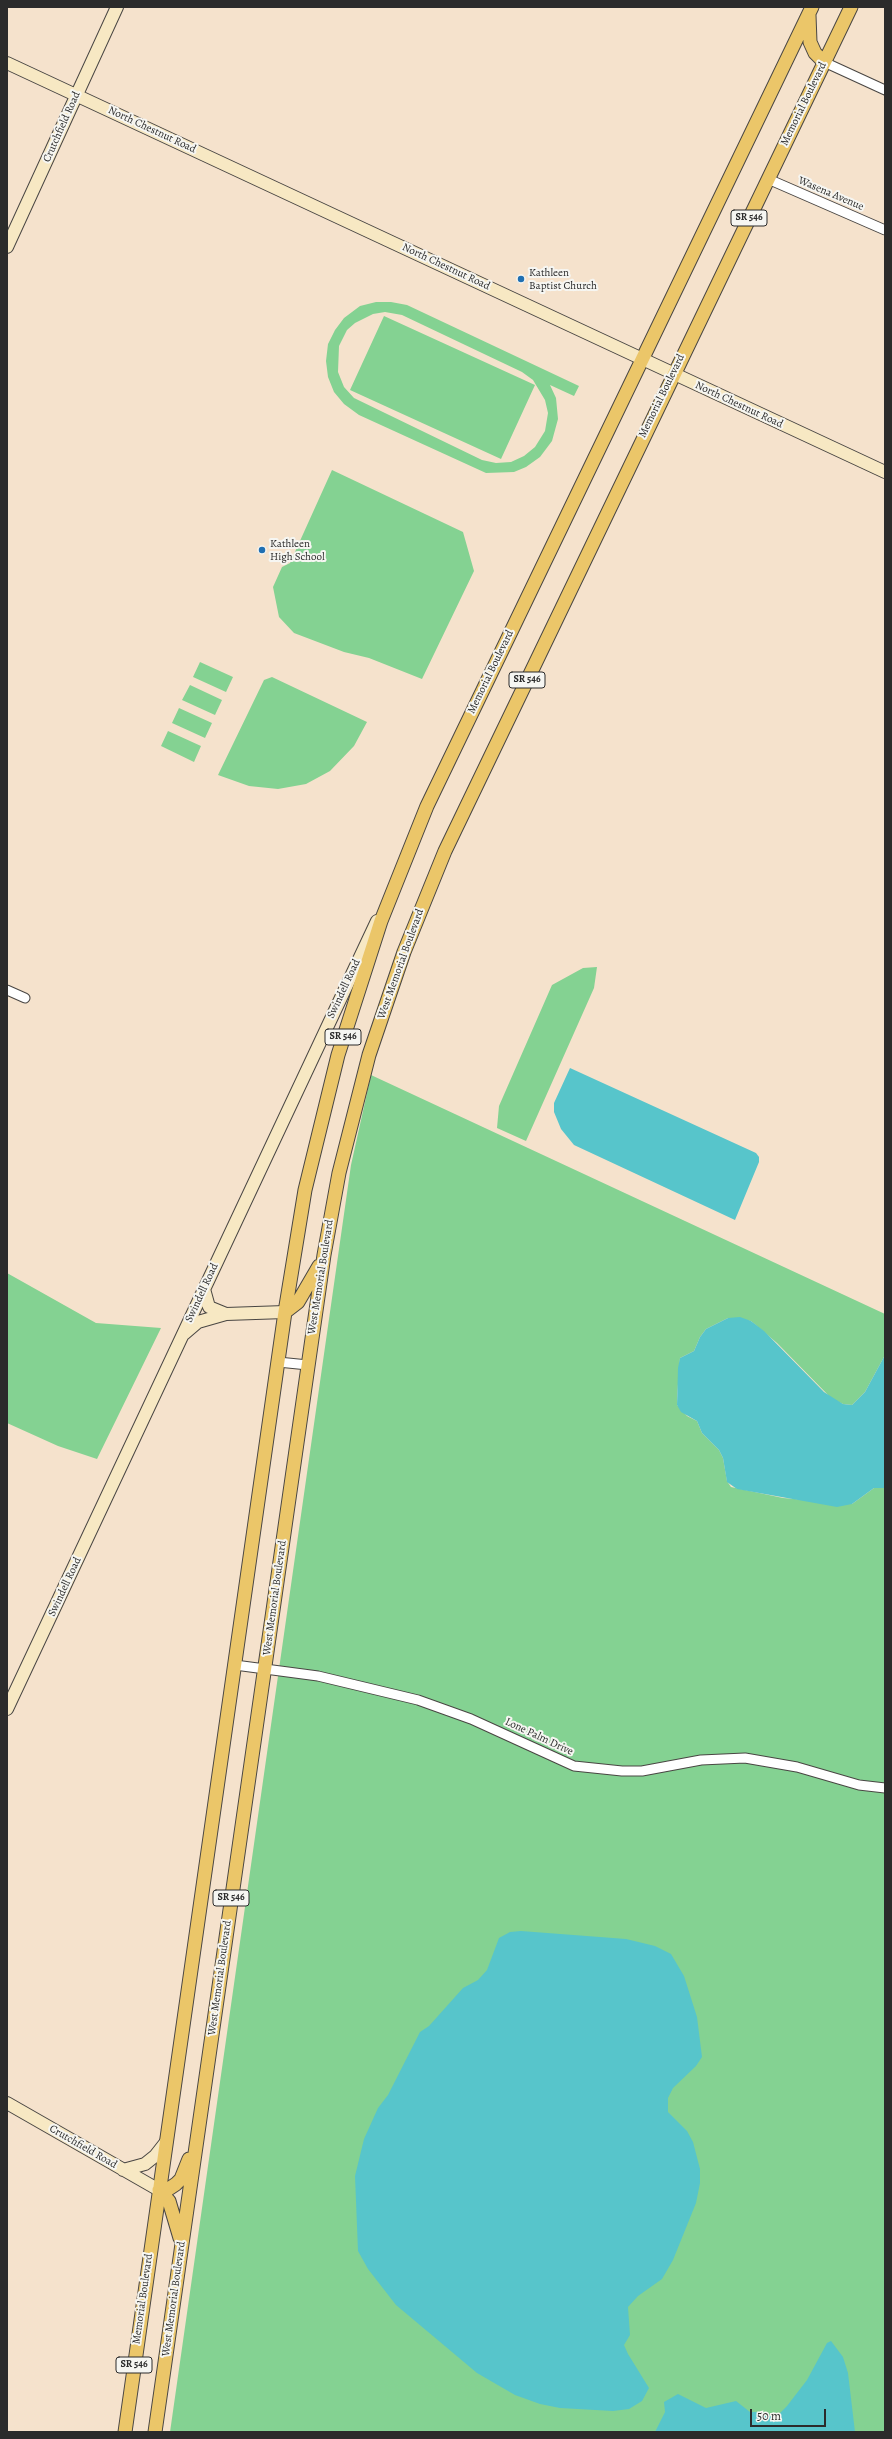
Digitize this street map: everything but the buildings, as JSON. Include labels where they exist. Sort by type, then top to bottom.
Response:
[{"type":"main road","name":"Memorial Boulevard","points":[[476,785],[672,374],[851,7]]},
{"type":"main road","name":"Memorial Boulevard","points":[[397,878],[442,775],[641,359],[811,10]]},
{"type":"main road","points":[[811,10],[810,42],[815,53],[824,62]]},
{"type":"main road","name":"West Memorial Boulevard","points":[[155,2432],[324,1255],[341,1166],[376,1034],[416,920],[476,785]]},
{"type":"main road","name":"SR 546","points":[[159,2190],[285,1312],[304,1197],[324,1104],[358,985],[397,878]]},
{"type":"main road","points":[[285,1312],[298,1302],[307,1290],[324,1255]]},
{"type":"main road","points":[[159,2190],[167,2190],[176,2184],[183,2174],[186,2163],[194,2155]]},
{"type":"main road","name":"Memorial Boulevard","points":[[125,2432],[159,2190]]},
{"type":"main road","points":[[159,2190],[169,2201],[182,2248]]},
{"type":"street","name":"Crutchfield Road","points":[[7,247],[117,7]]},
{"type":"street","points":[[824,62],[885,90]]},
{"type":"street","name":"North Chestnut Road","points":[[7,63],[885,472]]},
{"type":"street","name":"Wasena Avenue","points":[[768,179],[885,230]]},
{"type":"street","name":"Swindell Road","points":[[7,1709],[397,878]]},
{"type":"street","points":[[7,990],[25,998]]},
{"type":"street","points":[[204,1289],[209,1306],[226,1314]]},
{"type":"street","points":[[182,1336],[198,1322],[226,1314],[285,1312]]},
{"type":"street","points":[[278,1362],[308,1365]]},
{"type":"street","name":"Lone Palm Drive","points":[[235,1665],[318,1676],[418,1700],[471,1719],[574,1766],[622,1771],[642,1771],[701,1760],[745,1758],[797,1767],[859,1785],[885,1788]]},
{"type":"street","name":"Crutchfield Road","points":[[7,2103],[159,2190]]},
{"type":"street","points":[[123,2170],[145,2164],[155,2156],[166,2142]]},
{"type":"green space","points":[[376,302],[391,302],[407,305],[579,386],[574,396],[550,385],[556,398],[558,419],[552,441],[540,457],[526,467],[514,472],[486,473],[359,415],[344,404],[334,392],[328,377],[326,361],[328,344],[335,330],[344,318],[360,306]],"holes":[[[385,312],[402,315],[522,372],[533,380],[545,400],[548,413],[545,431],[535,447],[524,456],[511,462],[496,463],[482,460],[354,398],[344,387],[338,372],[339,346],[347,330],[355,323],[373,314]]]},
{"type":"green space","points":[[384,316],[535,385],[501,459],[350,390]]},
{"type":"green space","points":[[332,470],[463,532],[474,571],[422,679],[369,658],[344,652],[294,633],[279,617],[273,587],[282,567],[290,563]]},
{"type":"green space","points":[[200,662],[233,677],[226,692],[193,677]]},
{"type":"green space","points":[[272,677],[367,722],[354,746],[330,771],[306,784],[278,789],[249,786],[218,775],[264,680]]},
{"type":"green space","points":[[190,685],[222,700],[215,715],[182,700]]},
{"type":"green space","points":[[179,708],[212,723],[205,738],[172,723]]},
{"type":"green space","points":[[168,731],[201,746],[194,762],[161,746]]},
{"type":"green space","points":[[597,967],[594,988],[526,1141],[497,1128],[499,1106],[552,985],[583,968]]},
{"type":"green space","points":[[371,1075],[885,1314],[885,1355],[865,1392],[852,1405],[843,1404],[832,1399],[777,1343],[751,1321],[728,1318],[706,1329],[700,1337],[694,1351],[680,1358],[677,1405],[687,1416],[697,1421],[702,1433],[719,1450],[723,1458],[727,1481],[731,1487],[783,1498],[852,1504],[874,1488],[885,1488],[885,2432],[170,2432],[351,1165]]},
{"type":"green space","points":[[7,1273],[96,1323],[161,1328],[97,1459],[58,1446],[7,1423]]},
{"type":"water","points":[[570,1068],[756,1153],[759,1157],[759,1162],[735,1220],[574,1145],[561,1129],[554,1112],[554,1103]]},
{"type":"water","points":[[740,1317],[751,1321],[764,1331],[824,1392],[843,1404],[852,1405],[865,1392],[885,1355],[885,1488],[874,1488],[852,1504],[837,1507],[737,1489],[727,1482],[723,1458],[719,1450],[702,1433],[697,1421],[681,1412],[677,1405],[678,1368],[680,1358],[694,1351],[700,1337],[706,1329],[728,1318]]},
{"type":"water","points":[[521,1931],[626,1939],[655,1946],[671,1954],[684,1976],[697,2017],[702,2057],[696,2066],[673,2088],[668,2098],[668,2112],[687,2131],[693,2142],[700,2169],[700,2183],[696,2203],[673,2260],[662,2279],[638,2296],[628,2307],[630,2335],[624,2345],[649,2388],[642,2401],[629,2409],[613,2411],[560,2408],[540,2404],[515,2395],[477,2373],[396,2305],[368,2269],[358,2251],[355,2176],[364,2139],[378,2108],[388,2095],[420,2032],[429,2026],[463,1988],[478,1980],[487,1970],[499,1938],[510,1932]]},
{"type":"water","points":[[831,2341],[843,2357],[848,2373],[855,2432],[655,2432],[665,2412],[664,2402],[678,2394],[706,2408],[736,2401],[750,2412],[758,2412],[767,2416],[778,2415],[807,2380],[827,2343]]},
{"type":"place","name":"Kathleen Baptist Church","points":[[521,279]]},
{"type":"place","name":"Kathleen High School","points":[[262,550]]}]
